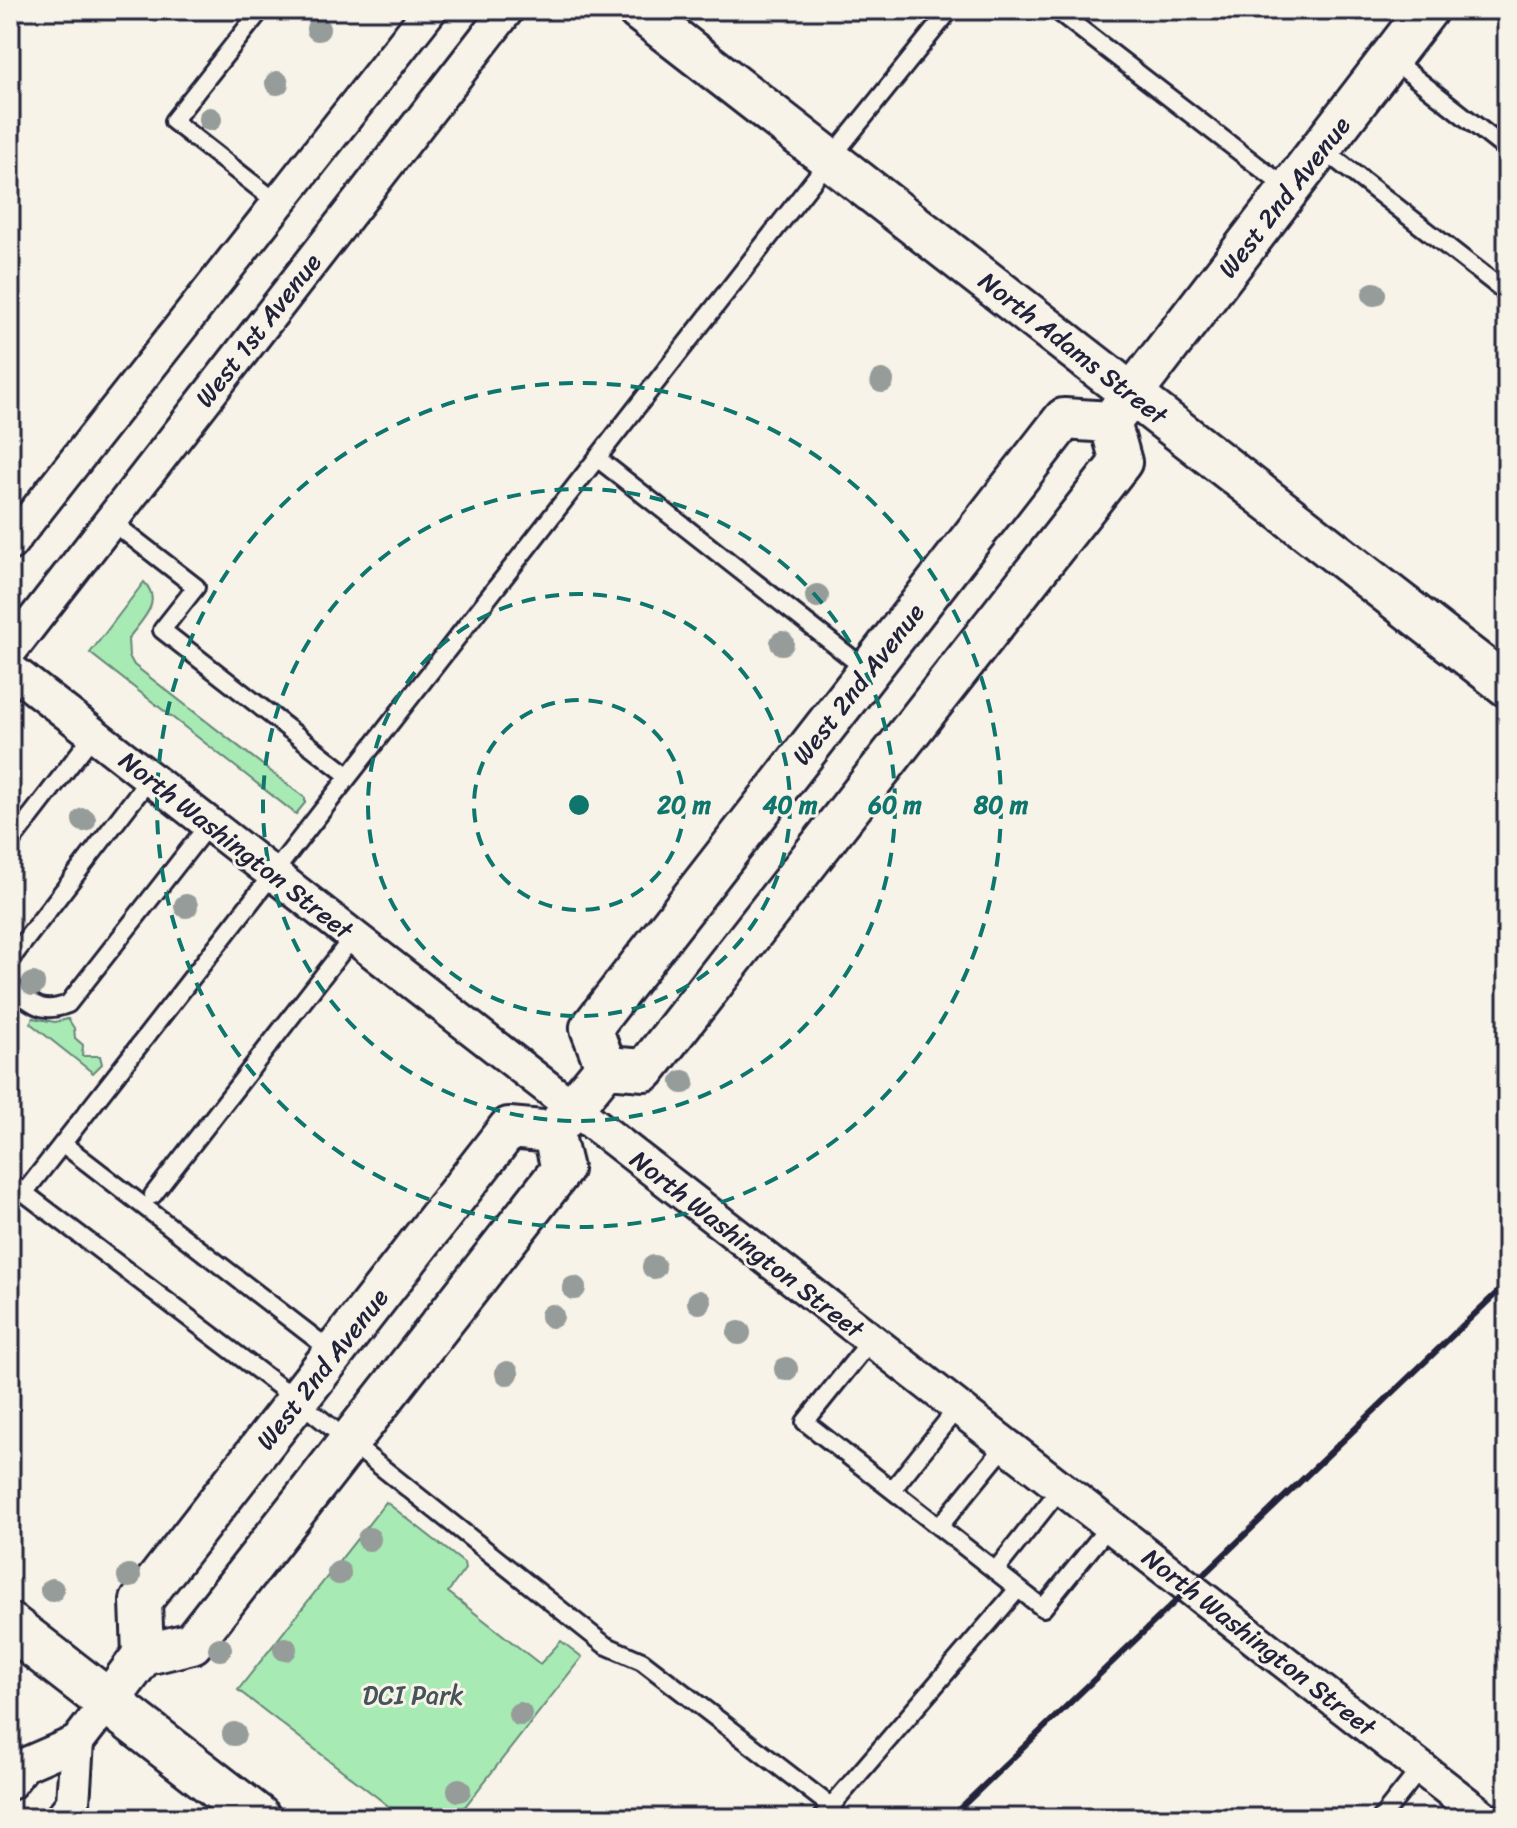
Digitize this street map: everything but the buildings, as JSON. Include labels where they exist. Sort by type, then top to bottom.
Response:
[{"type":"main road","points":[[10,1626],[258,1818]]},
{"type":"street","points":[[10,544],[430,10]]},
{"type":"street","name":"West 1st Avenue","points":[[10,651],[507,10]]},
{"type":"street","name":"North Adams Street","points":[[638,10],[831,158],[1121,408],[1507,686]]},
{"type":"street","name":"West 2nd Avenue","points":[[606,1067],[591,1028],[1064,419],[1121,408],[1423,12]]},
{"type":"street","points":[[10,1783],[24,1765],[77,1742],[143,1655],[192,1643],[562,1169],[563,1121],[606,1067],[645,1070],[1121,462],[1121,408]]},
{"type":"street","name":"North Washington Street","points":[[10,669],[353,937],[563,1121],[871,1340],[1485,1818]]},
{"type":"street","name":"West 2nd Avenue","points":[[143,1655],[141,1601],[509,1128],[563,1121]]},
{"type":"street","points":[[61,1818],[73,1803],[77,1742]]},
{"type":"lane","points":[[261,10],[173,121],[279,204]]},
{"type":"lane","points":[[24,1193],[831,158],[950,10]]},
{"type":"lane","points":[[1056,10],[1289,190]]},
{"type":"lane","points":[[1390,58],[1507,150]]},
{"type":"lane","points":[[1321,148],[1507,293]]},
{"type":"lane","points":[[597,458],[868,671]]},
{"type":"lane","points":[[111,521],[196,587],[162,630],[349,776]]},
{"type":"lane","points":[[10,843],[94,734]]},
{"type":"lane","points":[[10,960],[150,778]]},
{"type":"lane","points":[[10,986],[43,1009],[68,1004],[209,824]]},
{"type":"lane","points":[[153,1195],[353,937]]},
{"type":"lane","points":[[63,1144],[334,1353]]},
{"type":"lane","points":[[10,1182],[297,1400],[605,1645],[642,1661],[827,1813],[1018,1589]]},
{"type":"lane","points":[[871,1340],[805,1422],[1018,1589],[1043,1608],[1110,1525]]},
{"type":"lane","points":[[892,1490],[958,1407]]},
{"type":"lane","points":[[939,1527],[1006,1445]]},
{"type":"lane","points":[[995,1571],[1061,1488]]},
{"type":"lane","points":[[1381,1818],[1421,1768]]},
{"type":"green space","points":[[144,582],[152,597],[144,618],[128,639],[129,656],[134,665],[305,798],[305,803],[296,814],[90,653]]},
{"type":"green space","points":[[33,1018],[55,1022],[68,1019],[74,1028],[75,1038],[83,1045],[82,1056],[100,1056],[102,1064],[93,1073],[30,1023]]},
{"type":"green space","name":"DCI Park","points":[[386,1502],[464,1563],[465,1569],[448,1592],[540,1664],[561,1641],[582,1657],[456,1818],[404,1818],[238,1690]]},
{"type":"railway","points":[[950,1818],[1507,1283]]}]
